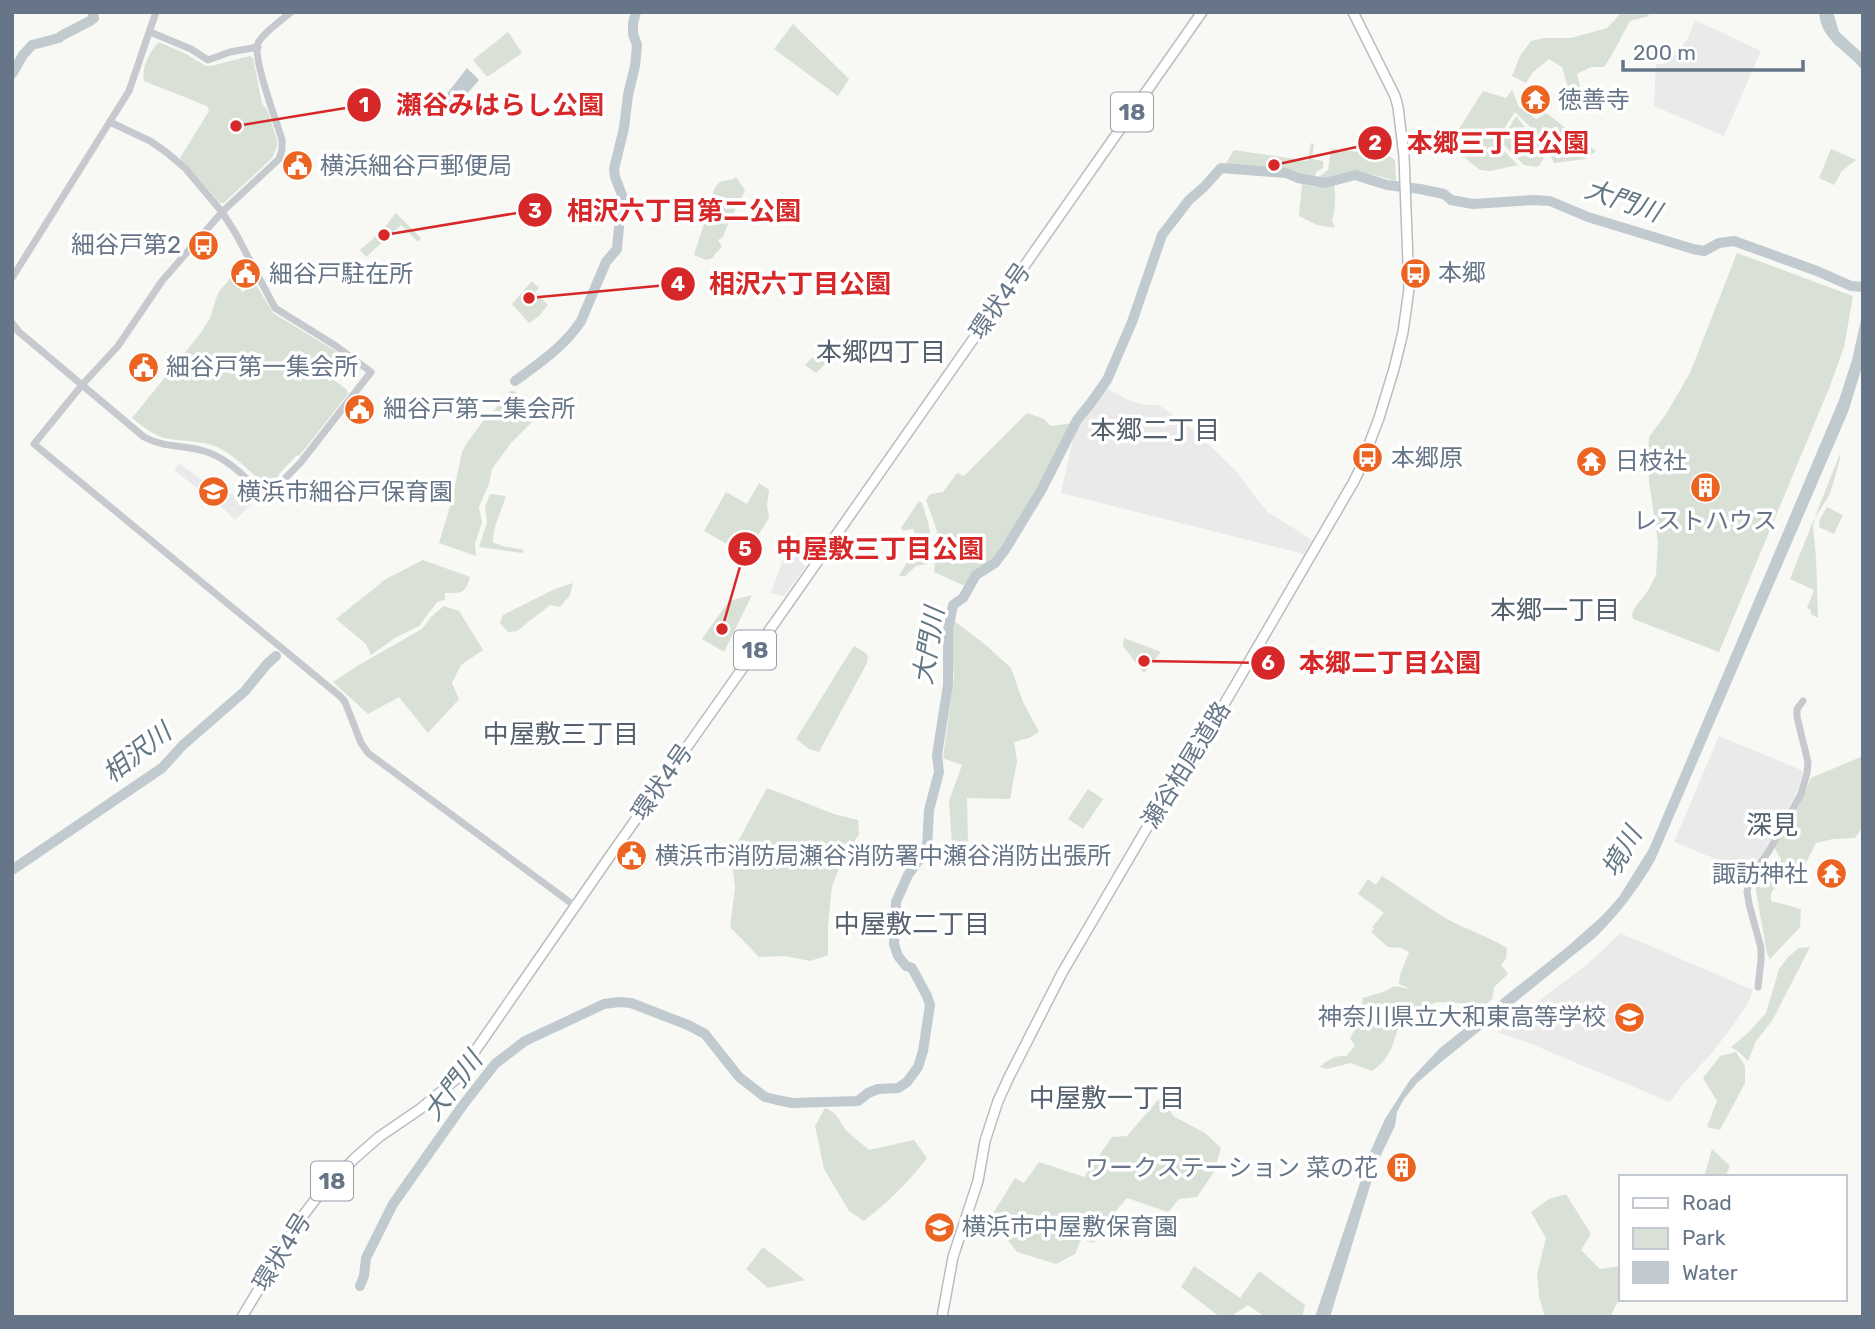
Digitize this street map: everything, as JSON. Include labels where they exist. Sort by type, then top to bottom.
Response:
[{"type":"main road","name":"環状4号","points":[[246,1316],[302,1217],[321,1192],[355,1157],[455,1080],[1202,12]]},
{"type":"main road","name":"瀬谷柏尾道路","points":[[942,1317],[954,1257],[978,1181],[985,1141],[1008,1079],[1062,973],[1141,838],[1187,768],[1353,483],[1387,394],[1399,350],[1409,289],[1401,121],[1395,96],[1353,12]]},
{"type":"street","points":[[12,278],[129,92],[156,12]]},
{"type":"street","points":[[291,12],[262,38],[258,47],[263,79],[282,140],[279,159],[222,212],[162,281],[118,346],[34,444],[341,697],[360,743],[368,752],[575,906]]},
{"type":"street","points":[[150,32],[208,60],[258,47]]},
{"type":"street","points":[[12,323],[19,332],[144,437],[169,447],[205,451],[219,456],[267,498],[314,445],[371,372],[336,346],[275,308],[222,212],[176,160],[150,141],[110,122]]},
{"type":"street","points":[[1758,987],[1761,948],[1748,891],[1752,876],[1767,855],[1801,794],[1807,773],[1807,755],[1797,709],[1803,701]]},
{"type":"shaded area","points":[[1695,20],[1761,51],[1724,136],[1654,106],[1656,64],[1664,64],[1677,53],[1688,38]]},
{"type":"shaded area","points":[[1106,388],[1128,400],[1145,405],[1159,405],[1196,432],[1236,471],[1268,512],[1312,540],[1304,554],[1061,493],[1074,434]]},
{"type":"shaded area","name":"横浜市細谷戸保育園","points":[[180,464],[209,485],[233,495],[257,499],[235,520],[174,470]]},
{"type":"shaded area","points":[[791,544],[805,567],[784,596],[771,593],[786,551]]},
{"type":"shaded area","points":[[1719,736],[1803,772],[1798,790],[1759,860],[1747,872],[1674,842]]},
{"type":"shaded area","name":"神奈川県立大和東高等学校","points":[[1620,933],[1753,990],[1747,1005],[1731,1028],[1670,1102],[1497,1032],[1584,967]]},
{"type":"green space","points":[[1622,12],[1647,12],[1649,16],[1630,21],[1604,67],[1591,67],[1577,74],[1583,98],[1569,92],[1562,67],[1549,59],[1532,73],[1526,83],[1512,76],[1520,56],[1531,41],[1571,38],[1607,28]]},
{"type":"green space","points":[[793,24],[849,79],[838,96],[774,49]]},
{"type":"green space","points":[[508,32],[522,53],[487,77],[473,60]]},
{"type":"green space","points":[[159,42],[206,66],[250,56],[253,58],[262,103],[268,112],[277,146],[272,158],[224,203],[220,203],[180,158],[209,111],[207,106],[144,81],[147,60]]},
{"type":"green space","points":[[1512,90],[1519,107],[1536,119],[1546,113],[1596,151],[1585,159],[1554,163],[1543,140],[1515,112],[1495,142],[1518,165],[1490,171],[1480,170],[1450,143],[1483,91],[1506,98]]},
{"type":"green space","points":[[1516,116],[1546,155],[1538,167],[1524,165],[1501,142]]},
{"type":"green space","points":[[1311,143],[1314,144],[1312,159],[1323,161],[1323,168],[1316,172],[1314,180],[1267,171],[1222,170],[1234,150],[1308,161]]},
{"type":"green space","points":[[1331,149],[1388,155],[1395,160],[1396,181],[1357,173],[1333,176],[1335,204],[1332,220],[1335,228],[1317,225],[1299,216],[1302,184],[1316,187],[1320,176],[1328,170]]},
{"type":"green space","points":[[1831,149],[1856,160],[1842,171],[1834,185],[1819,178]]},
{"type":"green space","points":[[736,177],[745,190],[723,237],[718,240],[722,247],[713,258],[706,260],[694,255],[704,224],[720,221],[723,215],[709,208],[717,184]]},
{"type":"green space","points":[[396,213],[421,238],[418,242],[401,225],[366,257],[360,250],[381,232]]},
{"type":"green space","points":[[1737,253],[1853,296],[1844,347],[1830,386],[1719,652],[1633,619],[1632,614],[1656,575],[1658,542],[1649,482],[1649,437],[1690,373]]},
{"type":"green space","points":[[233,275],[242,292],[256,285],[273,313],[337,352],[339,359],[328,375],[347,390],[348,394],[300,455],[279,474],[271,487],[213,445],[159,436],[132,418],[200,334],[210,318],[218,293]]},
{"type":"green space","points":[[532,281],[539,288],[535,292],[548,305],[529,323],[512,304]]},
{"type":"green space","points":[[825,345],[837,352],[816,373],[805,365]]},
{"type":"green space","points":[[510,391],[543,411],[511,443],[492,469],[479,507],[482,522],[475,544],[476,556],[439,543],[462,452],[490,412],[492,413]]},
{"type":"green space","points":[[1027,413],[1044,419],[1051,426],[1073,423],[1004,549],[967,587],[934,572],[937,531],[926,500],[930,494],[943,492],[957,473],[964,476]]},
{"type":"green space","points":[[1840,454],[1830,494],[1815,516]]},
{"type":"green space","points":[[759,483],[769,490],[769,518],[746,555],[704,531],[726,492],[747,504]]},
{"type":"green space","points":[[490,494],[506,496],[493,542],[524,550],[522,553],[479,547],[487,522],[485,507]]},
{"type":"green space","points":[[919,501],[922,503],[930,533],[928,564],[916,566],[905,576],[899,576],[912,553],[915,541],[913,529],[903,531],[901,528]]},
{"type":"green space","points":[[1827,507],[1843,515],[1834,534],[1819,527]]},
{"type":"green space","points":[[1815,517],[1813,527],[1818,618],[1807,608],[1814,590],[1790,579]]},
{"type":"green space","points":[[423,560],[470,577],[466,587],[459,592],[445,593],[445,600],[437,602],[419,626],[395,638],[371,655],[366,644],[336,619],[386,579]]},
{"type":"green space","points":[[573,583],[570,595],[560,607],[550,605],[517,631],[508,632],[500,623],[503,615]]},
{"type":"green space","points":[[752,595],[724,652],[702,639],[729,601]]},
{"type":"green space","points":[[444,606],[459,611],[483,650],[461,665],[452,683],[459,699],[428,733],[399,697],[368,714],[333,682],[422,629]]},
{"type":"green space","points":[[949,619],[987,646],[1011,668],[1023,702],[1039,732],[1014,742],[1017,761],[1010,799],[967,798],[968,843],[952,844],[949,801],[962,765],[943,758],[954,678]]},
{"type":"green space","points":[[1124,638],[1161,652],[1144,673],[1123,646]]},
{"type":"green space","points":[[854,646],[868,656],[867,663],[819,752],[809,749],[796,739]]},
{"type":"green space","points":[[1863,756],[1863,827],[1855,838],[1816,843],[1800,874],[1783,876],[1771,893],[1771,901],[1801,909],[1800,927],[1770,959],[1755,885],[1761,888],[1775,871],[1781,859],[1774,847],[1795,813],[1811,778]]},
{"type":"green space","points":[[767,788],[834,814],[858,820],[859,834],[842,861],[832,886],[828,955],[810,961],[785,956],[759,957],[730,927],[735,888],[731,854]]},
{"type":"green space","points":[[1088,789],[1103,799],[1083,829],[1068,819]]},
{"type":"green space","points":[[1382,876],[1447,919],[1507,948],[1506,959],[1501,965],[1508,974],[1494,987],[1492,999],[1483,1007],[1436,1002],[1400,1019],[1388,1055],[1372,1071],[1350,1063],[1327,1069],[1320,1067],[1339,1056],[1346,1056],[1355,1046],[1350,1038],[1357,1026],[1363,998],[1394,986],[1411,989],[1399,984],[1409,952],[1388,947],[1371,932],[1383,912],[1358,894],[1368,879],[1376,885]]},
{"type":"green space","points":[[1810,947],[1772,1021],[1756,1041],[1748,1061],[1731,1047],[1766,1013],[1779,969],[1789,956],[1799,948]]},
{"type":"green space","points":[[1736,1052],[1745,1066],[1745,1083],[1720,1130],[1707,1127],[1717,1101],[1703,1078],[1720,1056]]},
{"type":"green space","points":[[1163,1098],[1173,1116],[1205,1133],[1221,1148],[1214,1172],[1197,1197],[1179,1199],[1168,1212],[1127,1198],[1094,1243],[1081,1239],[1075,1254],[1056,1264],[1017,1252],[989,1220],[1015,1178],[1024,1183],[1039,1162],[1084,1177],[1112,1137],[1127,1136],[1159,1099]]},
{"type":"green space","points":[[825,1108],[834,1113],[846,1131],[869,1150],[914,1140],[927,1158],[897,1192],[864,1221],[849,1211],[824,1169],[815,1126]]},
{"type":"green space","points":[[1712,1149],[1730,1166],[1726,1175],[1705,1175]]},
{"type":"green space","points":[[1566,1194],[1591,1234],[1581,1250],[1600,1269],[1619,1266],[1619,1299],[1610,1317],[1545,1317],[1537,1274],[1546,1238],[1531,1212],[1549,1199]]},
{"type":"green space","points":[[763,1247],[805,1280],[768,1288],[746,1269]]},
{"type":"green space","points":[[1194,1266],[1240,1298],[1259,1271],[1305,1305],[1302,1317],[1265,1317],[1248,1305],[1230,1317],[1220,1317],[1181,1287]]},
{"type":"water","points":[[1819,12],[1833,12],[1839,32],[1863,54],[1863,71],[1824,31]]},
{"type":"water","points":[[467,68],[479,80],[458,104],[442,100]]},
{"type":"water","points":[[1863,311],[1863,364],[1848,412],[1655,860],[1628,900],[1596,937],[1440,1063],[1417,1083],[1404,1099],[1397,1112],[1395,1126],[1377,1163],[1330,1317],[1315,1317],[1371,1150],[1385,1119],[1410,1080],[1440,1048],[1602,916],[1619,897],[1649,849],[1839,400],[1852,360]]},
{"type":"waterway","name":"相沢川","points":[[515,381],[551,354],[575,330],[606,262],[617,249],[622,195],[614,169],[635,66],[637,45],[633,23],[636,12]]},
{"type":"waterway","points":[[12,74],[32,45],[59,38],[90,21],[94,18],[93,14]]},
{"type":"waterway","name":"大門川","points":[[360,1286],[366,1258],[393,1204],[495,1064],[525,1041],[604,1004],[631,1003],[705,1034],[739,1077],[765,1097],[792,1103],[858,1101],[878,1089],[898,1088],[907,1082],[918,1067],[923,1051],[930,1005],[912,968],[906,966],[898,956],[894,944],[896,902],[908,875],[927,848],[929,810],[939,772],[937,755],[948,685],[948,630],[953,605],[963,598],[976,575],[995,563],[1005,550],[1042,489],[1077,420],[1107,380],[1132,322],[1162,235],[1189,200],[1221,168],[1286,173],[1325,183],[1355,175],[1387,185],[1444,194],[1451,200],[1473,204],[1550,201],[1588,217],[1693,249],[1704,251],[1719,243],[1734,241],[1851,286],[1863,287]]},
{"type":"waterway","name":"相沢川","points":[[12,870],[162,768],[183,745],[245,691],[276,656]]},
{"type":"place","name":"徳善寺","points":[[1535,100]]},
{"type":"place","name":"瀬谷みはらし公園","points":[[236,126]]},
{"type":"place","name":"本郷三丁目公園","points":[[1274,165]]},
{"type":"place","name":"横浜細谷戸郵便局","points":[[297,166]]},
{"type":"place","name":"相沢六丁目第二公園","points":[[384,235]]},
{"type":"place","name":"細谷戸第2","points":[[204,245]]},
{"type":"place","name":"本郷","points":[[1415,273]]},
{"type":"place","name":"細谷戸駐在所","points":[[246,274]]},
{"type":"place","name":"相沢六丁目公園","points":[[529,298]]},
{"type":"place","name":"細谷戸第一集会所","points":[[143,367]]},
{"type":"place","name":"細谷戸第二集会所","points":[[360,409]]},
{"type":"place","name":"本郷原","points":[[1368,458]]},
{"type":"place","name":"日枝社","points":[[1592,461]]},
{"type":"place","name":"レストハウス","points":[[1705,487]]},
{"type":"place","name":"横浜市細谷戸保育園","points":[[214,492]]},
{"type":"place","name":"中屋敷三丁目公園","points":[[722,629]]},
{"type":"place","name":"本郷二丁目公園","points":[[1144,661]]},
{"type":"place","name":"横浜市消防局瀬谷消防署中瀬谷消防出張所","points":[[632,856]]},
{"type":"place","name":"諏訪神社","points":[[1831,874]]},
{"type":"place","name":"神奈川県立大和東高等学校","points":[[1629,1017]]},
{"type":"place","name":"ワークステーション 菜の花","points":[[1401,1168]]},
{"type":"place","name":"横浜市中屋敷保育園","points":[[939,1227]]},
{"type":"district","name":"本郷四丁目","points":[[881,352]]},
{"type":"district","name":"本郷二丁目","points":[[1155,430]]},
{"type":"district","name":"本郷一丁目","points":[[1555,610]]},
{"type":"district","name":"中屋敷三丁目","points":[[561,734]]},
{"type":"district","name":"深見","points":[[1772,825]]},
{"type":"district","name":"中屋敷二丁目","points":[[912,924]]},
{"type":"district","name":"中屋敷一丁目","points":[[1107,1098]]},
{"type":"water label","name":"境川","points":[[1622,852]]}]
